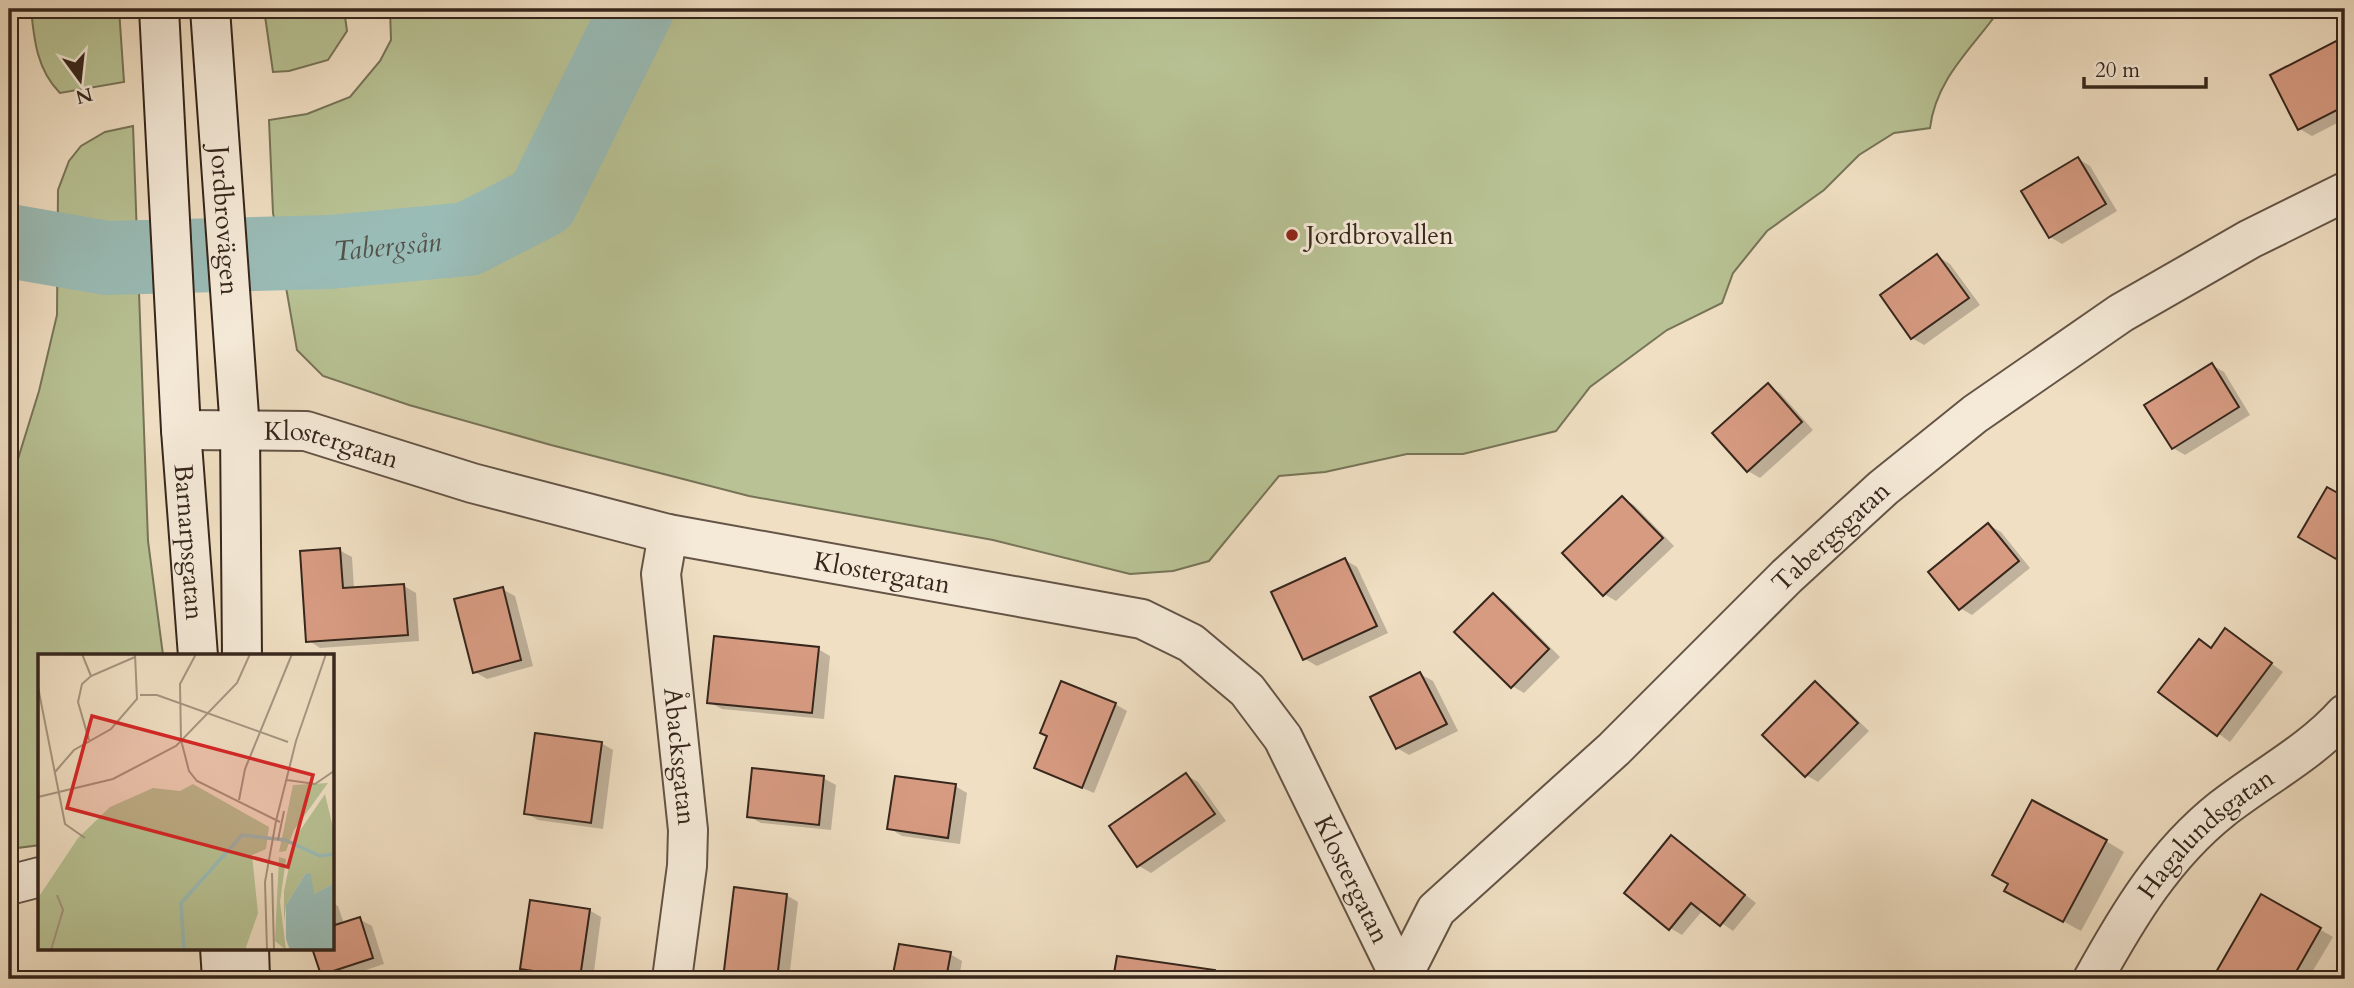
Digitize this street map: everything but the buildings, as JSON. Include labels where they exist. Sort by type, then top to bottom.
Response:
[{"type":"street","name":"Jordbrovägen","points":[[159,9],[181,430]]},
{"type":"street","name":"Jordbrovägen","points":[[210,9],[240,430]]},
{"type":"street","name":"Tabergsgatan","points":[[1401,979],[1436,910],[1614,748],[1787,576],[1883,488],[1975,414],[2121,313],[2250,239],[2345,192]]},
{"type":"street","name":"Klostergatan","points":[[181,430],[306,431],[472,483],[668,534],[1142,619],[1191,643],[1247,690],[1283,738],[1401,979]]},
{"type":"street","name":"Barnarpsgatan","points":[[181,430],[198,654]]},
{"type":"street","name":"Barnarpsgatan","points":[[240,430],[242,654]]},
{"type":"street","name":"Åbacksgatan","points":[[668,534],[661,574],[688,830],[687,866],[672,979]]},
{"type":"street","name":"Hagalundsgatan","points":[[2093,979],[2133,906],[2179,847],[2221,809],[2339,737]]},
{"type":"street","points":[[9,885],[38,878]]},
{"type":"street","points":[[220,950],[222,979]]},
{"type":"street","points":[[249,950],[250,979]]},
{"type":"green space","points":[[31,9],[119,9],[124,82],[60,93],[46,75],[42,64],[35,43]]},
{"type":"green space","points":[[264,9],[344,9],[347,31],[328,60],[289,71],[273,72]]},
{"type":"green space","points":[[390,9],[2000,9],[1948,79],[1934,110],[1930,128],[1894,133],[1859,155],[1824,190],[1767,231],[1733,273],[1722,303],[1667,330],[1590,387],[1556,431],[1463,454],[1407,454],[1325,472],[1279,476],[1209,561],[1173,571],[1130,574],[993,540],[749,496],[409,405],[323,376],[297,350],[273,213],[269,120],[307,114],[350,97],[380,61],[391,40]]},
{"type":"green space","points":[[9,106],[12,186],[9,269]]},
{"type":"green space","points":[[133,126],[148,541],[163,654],[38,654],[38,845],[9,849],[9,488],[39,391],[57,315],[58,190],[69,161],[81,146],[105,132]]},
{"type":"waterway","name":"Tabergsån","points":[[9,241],[107,258],[330,252],[468,239],[542,201],[637,9]]},
{"type":"place","name":"Jordbrovallen","points":[[1292,235]]}]
